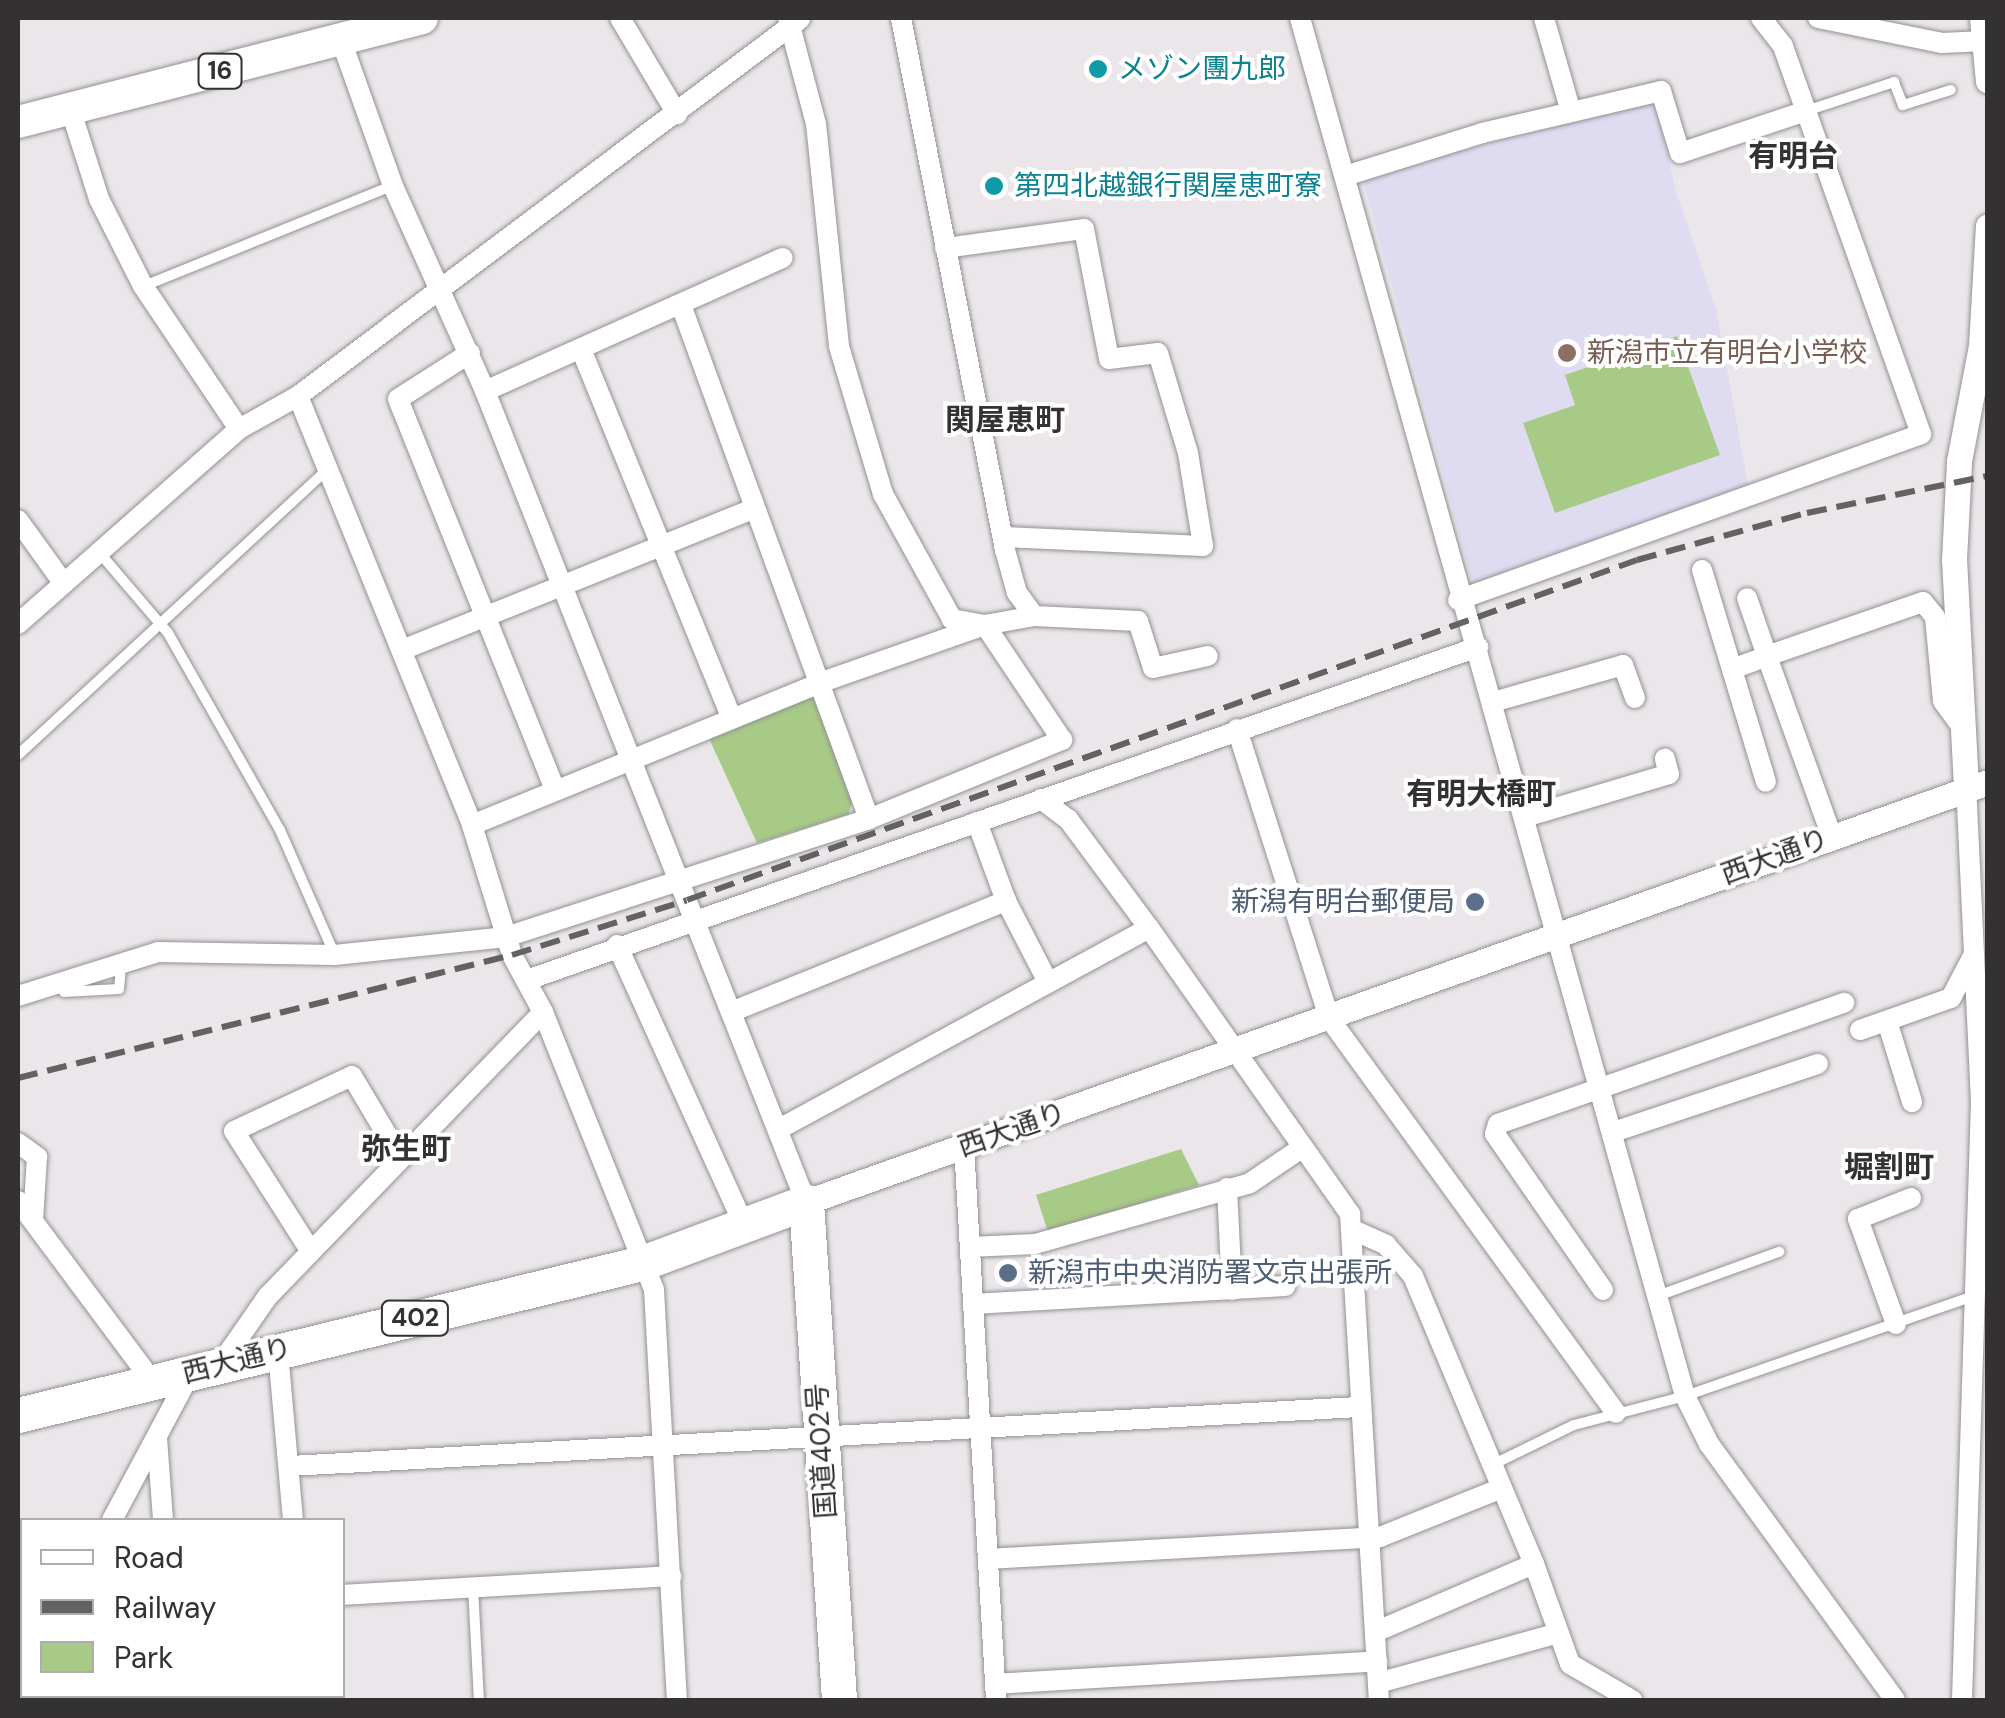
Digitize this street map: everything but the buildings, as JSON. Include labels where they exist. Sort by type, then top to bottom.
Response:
[{"type":"highway","name":"西大通り","points":[[18,1415],[642,1262],[806,1202]]},
{"type":"highway","name":"国道402号","points":[[806,1202],[839,1700]]},
{"type":"main road","name":"16","points":[[18,122],[338,29],[422,18]]},
{"type":"street","points":[[620,18],[677,114]]},
{"type":"street","points":[[901,18],[1003,536],[1017,593],[1034,616]]},
{"type":"street","points":[[1300,18],[1458,600],[1478,646],[1685,1396],[1709,1444],[1895,1700]]},
{"type":"street","points":[[1544,18],[1571,112]]},
{"type":"street","points":[[1458,600],[1921,434],[1783,46],[1762,18]]},
{"type":"street","points":[[1818,18],[1942,43],[1984,29],[1988,82]]},
{"type":"street","points":[[18,624],[97,550],[239,429],[298,396],[438,288],[677,114],[795,21],[816,124],[838,346],[882,494],[952,619],[985,625],[1062,740],[869,818],[506,937],[336,954],[158,952],[18,996]]},
{"type":"street","points":[[338,29],[393,186],[486,391],[806,1202]]},
{"type":"street","points":[[1344,176],[1660,91],[1680,153],[1806,111]]},
{"type":"street","points":[[70,108],[99,198],[143,286],[239,429]]},
{"type":"street","points":[[1962,1700],[1984,1111],[1974,954],[1977,784],[1961,726],[1954,560],[1959,461],[1981,346],[1988,226]]},
{"type":"street","points":[[945,248],[1084,229],[1109,359],[1158,353],[1188,453],[1203,546],[1003,536]]},
{"type":"street","points":[[486,391],[783,258]]},
{"type":"street","points":[[681,305],[752,509],[822,682],[869,818]]},
{"type":"street","points":[[582,348],[731,718]]},
{"type":"street","points":[[470,353],[398,400],[556,789]]},
{"type":"street","points":[[298,396],[472,824],[506,937],[543,1012],[654,1290],[678,1700]]},
{"type":"street","points":[[402,650],[562,590],[752,509]]},
{"type":"street","points":[[18,520],[62,581]]},
{"type":"street","points":[[1702,570],[1766,782]]},
{"type":"street","points":[[1747,598],[1832,836]]},
{"type":"street","points":[[1732,669],[1923,602],[1935,617],[1942,701],[1961,726]]},
{"type":"street","points":[[472,824],[822,682],[985,625],[1034,616],[1138,621],[1153,668],[1208,656]]},
{"type":"street","points":[[527,980],[617,945],[1478,646]]},
{"type":"street","points":[[1493,702],[1623,665],[1634,698]]},
{"type":"street","points":[[1237,729],[1330,1018],[1616,1413]]},
{"type":"street","points":[[1525,817],[1670,774],[1664,759]]},
{"type":"street","name":"西大通り","points":[[806,1202],[1238,1051],[1977,784]]},
{"type":"street","points":[[1041,800],[1068,820],[1150,928],[1350,1214],[1378,1692],[1558,1633]]},
{"type":"street","points":[[977,822],[1006,900],[1048,982]]},
{"type":"street","points":[[731,1012],[1006,900]]},
{"type":"street","points":[[779,1129],[1150,928]]},
{"type":"street","points":[[617,945],[744,1225]]},
{"type":"street","points":[[1860,1030],[1951,998],[1974,954]]},
{"type":"street","points":[[1603,1290],[1495,1134],[1498,1124],[1844,1002]]},
{"type":"street","points":[[113,1518],[156,1436],[206,1369],[399,1155],[543,1012]]},
{"type":"street","points":[[1886,1021],[1912,1102]]},
{"type":"street","points":[[1613,1132],[1818,1064]]},
{"type":"street","points":[[310,1250],[234,1131],[352,1076],[399,1155]]},
{"type":"street","points":[[18,1143],[37,1157],[33,1220]]},
{"type":"street","points":[[964,1146],[995,1692],[1376,1660]]},
{"type":"street","points":[[970,1247],[1035,1244],[1250,1183],[1303,1147]]},
{"type":"street","points":[[1227,1188],[1232,1290]]},
{"type":"street","points":[[1896,1324],[1858,1219],[1911,1198]]},
{"type":"street","points":[[18,1201],[153,1382]]},
{"type":"street","points":[[1353,1230],[1386,1245],[1413,1276],[1534,1564],[1570,1664],[1632,1700]]},
{"type":"street","points":[[974,1304],[1285,1286]]},
{"type":"street","points":[[278,1352],[293,1518]]},
{"type":"street","points":[[290,1466],[1360,1406]]},
{"type":"street","points":[[156,1436],[163,1518]]},
{"type":"street","points":[[988,1558],[1370,1537],[1502,1488]]},
{"type":"street","points":[[1375,1632],[1534,1564]]},
{"type":"street","points":[[345,1595],[671,1576]]},
{"type":"lane","points":[[1806,111],[1894,82],[1903,105],[1951,90]]},
{"type":"lane","points":[[143,286],[393,186]]},
{"type":"lane","points":[[18,755],[327,470]]},
{"type":"lane","points":[[97,550],[161,625],[280,830],[336,954]]},
{"type":"lane","points":[[1660,1296],[1779,1252]]},
{"type":"lane","points":[[1491,1466],[1574,1425],[1685,1396],[1979,1294]]},
{"type":"lane","points":[[473,1587],[480,1700]]},
{"type":"shaded area","name":"新潟市立有明台小学校","points":[[1648,102],[1655,104],[1677,195],[1716,309],[1748,485],[1474,588],[1364,184],[1369,175]]},
{"type":"green space","points":[[1677,336],[1720,455],[1555,513],[1523,423],[1575,405],[1565,375]]},
{"type":"green space","points":[[812,694],[853,798],[849,814],[757,843],[707,734]]},
{"type":"green space","points":[[1181,1149],[1199,1185],[1048,1232],[1036,1195]]},
{"type":"railway","points":[[18,1078],[512,955],[687,900],[1637,560],[1807,513],[1988,476]]},
{"type":"place","name":"メゾン團九郎","points":[[1098,69]]},
{"type":"place","name":"第四北越銀行関屋恵町寮","points":[[994,186]]},
{"type":"place","name":"新潟市立有明台小学校","points":[[1567,353]]},
{"type":"place","name":"新潟有明台郵便局","points":[[1475,902]]},
{"type":"place","name":"新潟市中央消防署文京出張所","points":[[1008,1273]]},
{"type":"district","name":"有明台","points":[[1793,156]]},
{"type":"district","name":"関屋恵町","points":[[1005,420]]},
{"type":"district","name":"有明大橋町","points":[[1481,794]]},
{"type":"district","name":"弥生町","points":[[406,1149]]},
{"type":"district","name":"堀割町","points":[[1889,1167]]}]
